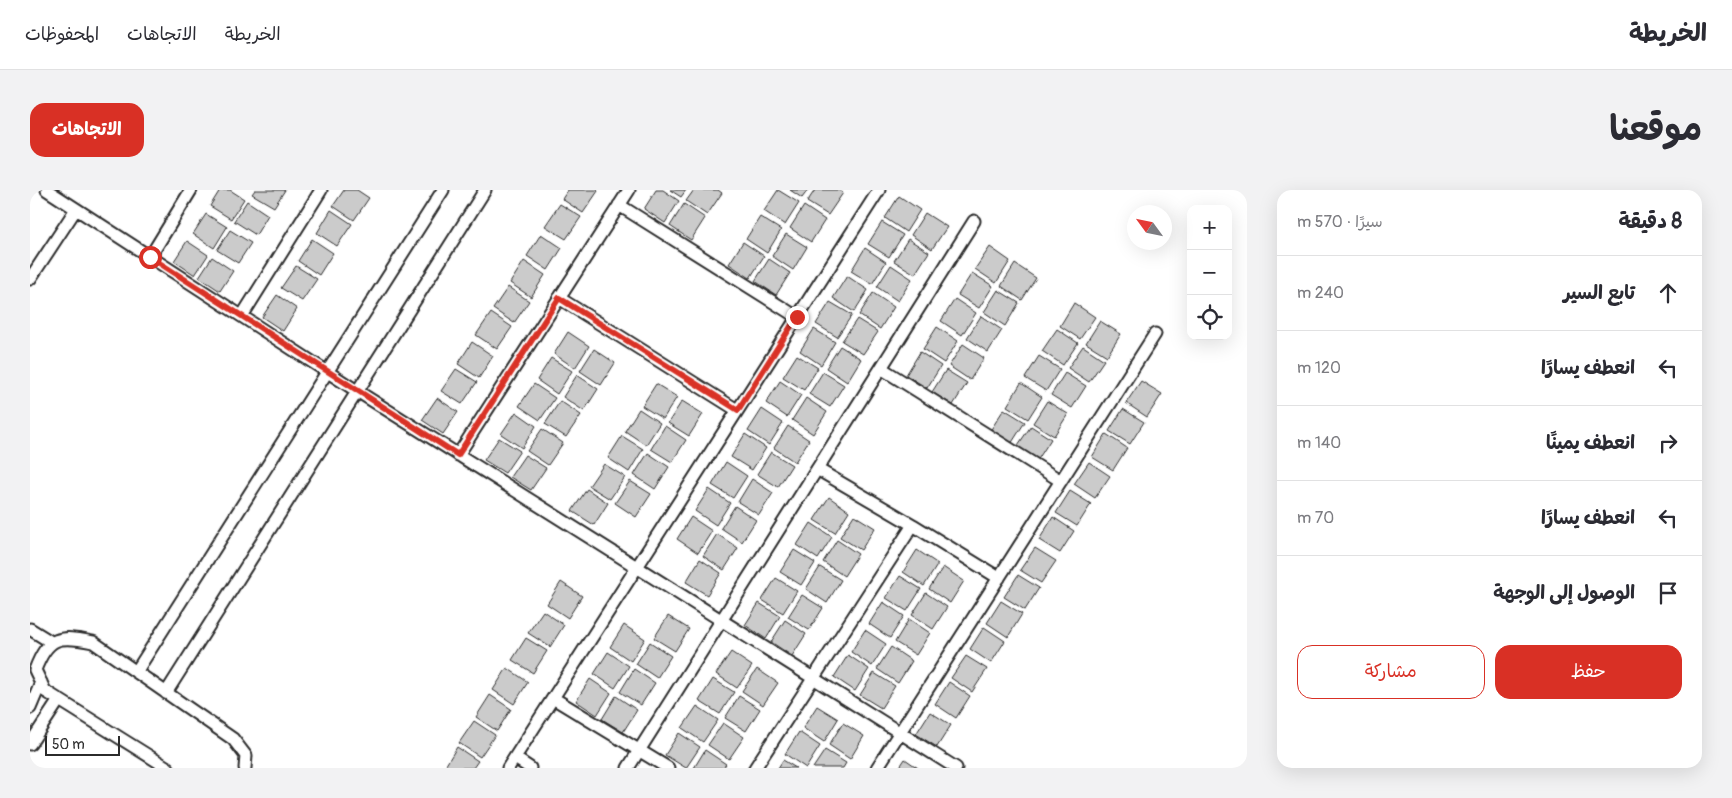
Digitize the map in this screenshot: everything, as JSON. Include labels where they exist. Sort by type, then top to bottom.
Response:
[{"type":"street","points":[[47,190],[62,194],[76,208],[357,391],[956,768]]},
{"type":"street","points":[[150,257],[191,190]]},
{"type":"street","points":[[242,316],[321,190]]},
{"type":"street","points":[[136,672],[443,190]]},
{"type":"street","points":[[166,693],[485,190]]},
{"type":"street","points":[[458,455],[629,190]]},
{"type":"street","points":[[530,768],[511,763],[878,190]]},
{"type":"street","points":[[619,205],[797,317]]},
{"type":"street","points":[[30,278],[76,208]]},
{"type":"street","points":[[628,768],[974,221]]},
{"type":"street","points":[[559,298],[738,410]]},
{"type":"street","points":[[877,768],[1154,334]]},
{"type":"street","points":[[881,368],[1061,481]]},
{"type":"street","points":[[817,469],[999,578]]},
{"type":"street","points":[[756,768],[913,526]]},
{"type":"street","points":[[30,629],[51,642]]},
{"type":"street","points":[[168,768],[45,692],[35,670],[34,658],[51,642],[68,637],[93,642],[233,739],[246,756],[245,768]]},
{"type":"street","points":[[30,708],[41,682]]},
{"type":"street","points":[[553,698],[668,768]]},
{"type":"street","points":[[30,744],[59,700]]},
{"type":"building","points":[[220,190],[230,190],[244,199],[231,219],[210,206]]},
{"type":"building","points":[[255,190],[285,190],[274,207],[252,194]]},
{"type":"building","points":[[344,190],[357,190],[369,198],[354,220],[333,206]]},
{"type":"building","points":[[568,190],[598,191],[583,213],[562,199]]},
{"type":"building","points":[[656,190],[663,190],[679,201],[665,223],[644,209]]},
{"type":"building","points":[[670,190],[686,190],[681,197]]},
{"type":"building","points":[[694,190],[718,190],[722,193],[707,215],[686,201]]},
{"type":"building","points":[[778,190],[799,203],[785,225],[764,211]]},
{"type":"building","points":[[790,190],[808,190],[802,198]]},
{"type":"building","points":[[815,190],[838,190],[843,193],[828,215],[807,202]]},
{"type":"building","points":[[899,196],[920,210],[906,232],[885,218]]},
{"type":"building","points":[[247,201],[268,215],[256,235],[234,221]]},
{"type":"building","points":[[560,204],[581,217],[566,239],[545,226]]},
{"type":"building","points":[[684,204],[705,218],[691,240],[670,226]]},
{"type":"building","points":[[804,206],[825,220],[811,242],[790,228]]},
{"type":"building","points":[[331,210],[352,224],[337,246],[317,233]]},
{"type":"building","points":[[925,213],[947,227],[932,249],[911,235]]},
{"type":"building","points":[[206,214],[227,227],[214,248],[193,234]]},
{"type":"building","points":[[760,217],[781,230],[767,253],[746,239]]},
{"type":"building","points":[[882,222],[903,235],[889,257],[868,244]]},
{"type":"building","points":[[230,230],[251,243],[238,263],[217,250]]},
{"type":"building","points":[[541,234],[562,248],[548,270],[527,256]]},
{"type":"building","points":[[786,234],[807,247],[793,270],[772,256]]},
{"type":"building","points":[[312,239],[333,253],[319,275],[298,261]]},
{"type":"building","points":[[908,239],[929,252],[915,274],[894,261]]},
{"type":"building","points":[[187,241],[208,255],[195,275],[174,261]]},
{"type":"building","points":[[743,242],[764,256],[750,278],[729,264]]},
{"type":"building","points":[[990,247],[1010,261],[996,283],[975,269]]},
{"type":"building","points":[[865,248],[886,262],[872,284],[851,271]]},
{"type":"building","points":[[212,257],[233,271],[220,291],[199,277]]},
{"type":"building","points":[[769,259],[790,273],[776,295],[755,281]]},
{"type":"building","points":[[524,261],[545,275],[531,297],[510,283]]},
{"type":"building","points":[[1015,264],[1036,278],[1022,300],[1001,286]]},
{"type":"building","points":[[891,265],[912,279],[898,301],[877,287]]},
{"type":"building","points":[[296,266],[317,279],[302,301],[281,288]]},
{"type":"building","points":[[972,273],[993,286],[979,308],[958,295]]},
{"type":"building","points":[[847,276],[868,290],[854,312],[833,298]]},
{"type":"building","points":[[508,287],[529,301],[514,323],[493,309]]},
{"type":"building","points":[[998,290],[1019,303],[1005,326],[984,312]]},
{"type":"building","points":[[873,293],[894,307],[880,329],[859,315]]},
{"type":"building","points":[[277,295],[297,309],[283,331],[262,317]]},
{"type":"building","points":[[955,299],[976,313],[962,335],[941,321]]},
{"type":"building","points":[[830,302],[852,315],[837,337],[816,324]]},
{"type":"building","points":[[1074,303],[1095,317],[1080,339],[1060,326]]},
{"type":"building","points":[[491,313],[512,327],[497,349],[476,335]]},
{"type":"building","points":[[981,316],[1002,330],[988,352],[967,338]]},
{"type":"building","points":[[857,319],[878,332],[863,354],[842,341]]},
{"type":"building","points":[[1100,321],[1121,334],[1107,356],[1086,343]]},
{"type":"building","points":[[937,327],[958,341],[944,363],[923,349]]},
{"type":"building","points":[[814,329],[835,342],[821,365],[800,351]]},
{"type":"building","points":[[1057,329],[1078,343],[1063,365],[1042,351]]},
{"type":"building","points":[[568,332],[589,346],[575,368],[554,354]]},
{"type":"building","points":[[472,342],[493,356],[479,378],[458,364]]},
{"type":"building","points":[[963,344],[984,358],[970,380],[949,366]]},
{"type":"building","points":[[840,346],[861,359],[847,382],[826,368]]},
{"type":"building","points":[[1083,346],[1104,360],[1089,382],[1068,368]]},
{"type":"building","points":[[594,349],[615,363],[601,385],[580,371]]},
{"type":"building","points":[[920,352],[941,366],[927,388],[906,375]]},
{"type":"building","points":[[797,355],[818,368],[804,390],[783,377]]},
{"type":"building","points":[[1039,356],[1060,369],[1046,391],[1025,378]]},
{"type":"building","points":[[551,358],[572,371],[557,394],[537,380]]},
{"type":"building","points":[[456,369],[477,382],[462,404],[441,391]]},
{"type":"building","points":[[946,370],[967,383],[953,405],[932,392]]},
{"type":"building","points":[[823,372],[844,385],[830,407],[809,394]]},
{"type":"building","points":[[1065,373],[1086,386],[1072,408],[1051,395]]},
{"type":"building","points":[[577,375],[598,389],[584,411],[563,397]]},
{"type":"building","points":[[780,381],[801,395],[787,417],[766,403]]},
{"type":"building","points":[[1141,381],[1162,394],[1147,417],[1126,403]]},
{"type":"building","points":[[1021,383],[1042,397],[1028,419],[1007,406]]},
{"type":"building","points":[[534,384],[555,398],[540,420],[519,406]]},
{"type":"building","points":[[656,384],[677,397],[663,419],[642,406]]},
{"type":"building","points":[[437,398],[458,412],[443,434],[422,420]]},
{"type":"building","points":[[806,398],[827,412],[813,434],[792,420]]},
{"type":"building","points":[[560,401],[581,415],[566,437],[545,424]]},
{"type":"building","points":[[682,401],[703,414],[689,436],[668,423]]},
{"type":"building","points":[[1047,401],[1068,414],[1054,436],[1033,423]]},
{"type":"building","points":[[639,409],[660,423],[646,445],[625,431]]},
{"type":"building","points":[[762,409],[783,423],[769,445],[748,431]]},
{"type":"building","points":[[1004,409],[1025,422],[1011,444],[990,431]]},
{"type":"building","points":[[1123,409],[1144,422],[1130,444],[1109,431]]},
{"type":"building","points":[[516,412],[536,426],[522,448],[501,434]]},
{"type":"building","points":[[665,426],[686,440],[672,462],[651,449]]},
{"type":"building","points":[[788,426],[809,440],[795,462],[774,448]]},
{"type":"building","points":[[1031,426],[1051,439],[1037,461],[1016,448]]},
{"type":"building","points":[[542,429],[563,443],[548,465],[527,451]]},
{"type":"building","points":[[745,434],[766,448],[752,470],[731,457]]},
{"type":"building","points":[[1106,434],[1127,448],[1113,470],[1092,457]]},
{"type":"building","points":[[622,436],[643,449],[629,472],[608,458]]},
{"type":"building","points":[[499,438],[520,451],[505,473],[484,460]]},
{"type":"building","points":[[771,452],[792,465],[778,487],[757,474]]},
{"type":"building","points":[[648,453],[669,467],[655,489],[634,475]]},
{"type":"building","points":[[525,455],[546,468],[531,490],[510,477]]},
{"type":"building","points":[[726,462],[747,476],[733,498],[712,485]]},
{"type":"building","points":[[1089,462],[1110,476],[1095,498],[1074,484]]},
{"type":"building","points":[[604,464],[625,477],[610,499],[589,486]]},
{"type":"building","points":[[752,479],[773,493],[759,515],[738,502]]},
{"type":"building","points":[[630,481],[651,494],[636,517],[615,503]]},
{"type":"building","points":[[587,489],[608,503],[594,525],[572,511]]},
{"type":"building","points":[[709,489],[730,503],[716,525],[695,511]]},
{"type":"building","points":[[1070,491],[1091,504],[1077,526],[1056,513]]},
{"type":"building","points":[[829,497],[849,511],[835,533],[814,520]]},
{"type":"building","points":[[735,506],[756,520],[742,542],[721,528]]},
{"type":"building","points":[[854,515],[875,528],[861,550],[840,537]]},
{"type":"building","points":[[691,517],[712,531],[698,553],[677,539]]},
{"type":"building","points":[[1053,517],[1074,531],[1060,553],[1039,540]]},
{"type":"building","points":[[811,523],[832,537],[818,559],[797,545]]},
{"type":"building","points":[[717,534],[738,548],[724,570],[703,556]]},
{"type":"building","points":[[837,540],[858,554],[844,576],[823,562]]},
{"type":"building","points":[[1035,548],[1056,561],[1041,583],[1020,570]]},
{"type":"building","points":[[794,550],[815,563],[801,585],[780,572]]},
{"type":"building","points":[[917,550],[938,564],[924,586],[903,572]]},
{"type":"building","points":[[700,559],[721,573],[707,595],[686,582]]},
{"type":"building","points":[[820,567],[841,580],[827,603],[806,589]]},
{"type":"building","points":[[943,567],[964,581],[950,603],[929,589]]},
{"type":"building","points":[[1018,575],[1039,588],[1025,610],[1004,597]]},
{"type":"building","points":[[900,576],[921,589],[907,611],[886,598]]},
{"type":"building","points":[[776,578],[797,591],[783,613],[762,600]]},
{"type":"building","points":[[561,582],[582,596],[568,618],[547,604]]},
{"type":"building","points":[[926,593],[947,607],[933,629],[912,615]]},
{"type":"building","points":[[802,595],[823,608],[809,630],[788,617]]},
{"type":"building","points":[[1001,601],[1022,614],[1008,637],[987,623]]},
{"type":"building","points":[[883,602],[904,616],[890,638],[869,624]]},
{"type":"building","points":[[759,603],[780,616],[766,639],[745,625]]},
{"type":"building","points":[[543,611],[564,625],[550,647],[528,633]]},
{"type":"building","points":[[668,616],[689,629],[675,651],[654,638]]},
{"type":"building","points":[[909,619],[930,633],[916,655],[895,642]]},
{"type":"building","points":[[785,620],[806,634],[792,656],[771,642]]},
{"type":"building","points":[[624,625],[645,639],[631,661],[610,647]]},
{"type":"building","points":[[984,627],[1005,641],[991,663],[970,649]]},
{"type":"building","points":[[865,630],[886,644],[872,666],[851,652]]},
{"type":"building","points":[[526,638],[547,651],[533,673],[512,660]]},
{"type":"building","points":[[650,642],[671,656],[657,678],[636,664]]},
{"type":"building","points":[[891,647],[912,661],[898,683],[877,669]]},
{"type":"building","points":[[608,652],[629,666],[615,688],[594,674]]},
{"type":"building","points":[[731,652],[752,666],[737,688],[716,674]]},
{"type":"building","points":[[848,655],[869,669],[855,691],[834,677]]},
{"type":"building","points":[[966,656],[987,669],[972,692],[951,678]]},
{"type":"building","points":[[507,668],[528,682],[514,704],[493,690]]},
{"type":"building","points":[[634,669],[655,683],[641,705],[620,692]]},
{"type":"building","points":[[757,669],[778,683],[763,705],[742,691]]},
{"type":"building","points":[[874,673],[895,686],[881,708],[860,695]]},
{"type":"building","points":[[590,679],[611,693],[597,715],[576,701]]},
{"type":"building","points":[[713,679],[734,692],[720,714],[699,701]]},
{"type":"building","points":[[949,682],[970,696],[956,718],[935,704]]},
{"type":"building","points":[[490,695],[511,709],[497,731],[476,717]]},
{"type":"building","points":[[616,696],[637,710],[623,732],[602,719]]},
{"type":"building","points":[[739,696],[760,709],[746,731],[725,718]]},
{"type":"building","points":[[697,706],[718,720],[703,742],[682,728]]},
{"type":"building","points":[[817,706],[838,719],[824,742],[803,728]]},
{"type":"building","points":[[930,712],[951,725],[937,747],[916,734]]},
{"type":"building","points":[[474,721],[495,735],[480,757],[459,743]]},
{"type":"building","points":[[723,723],[744,737],[729,759],[708,745]]},
{"type":"building","points":[[843,723],[864,736],[850,759],[829,745]]},
{"type":"building","points":[[799,732],[820,746],[806,768],[785,754]]},
{"type":"building","points":[[679,733],[700,747],[686,768],[665,755]]},
{"type":"building","points":[[457,747],[478,761],[473,768],[444,768]]},
{"type":"building","points":[[705,750],[726,764],[723,768],[694,768]]},
{"type":"building","points":[[825,750],[846,763],[843,768],[813,768]]},
{"type":"building","points":[[905,759],[918,768],[899,768]]},
{"type":"building","points":[[783,760],[796,768],[778,768]]},
{"type":"route","points":[[150,257],[458,455],[559,298],[738,410],[797,317]]}]
